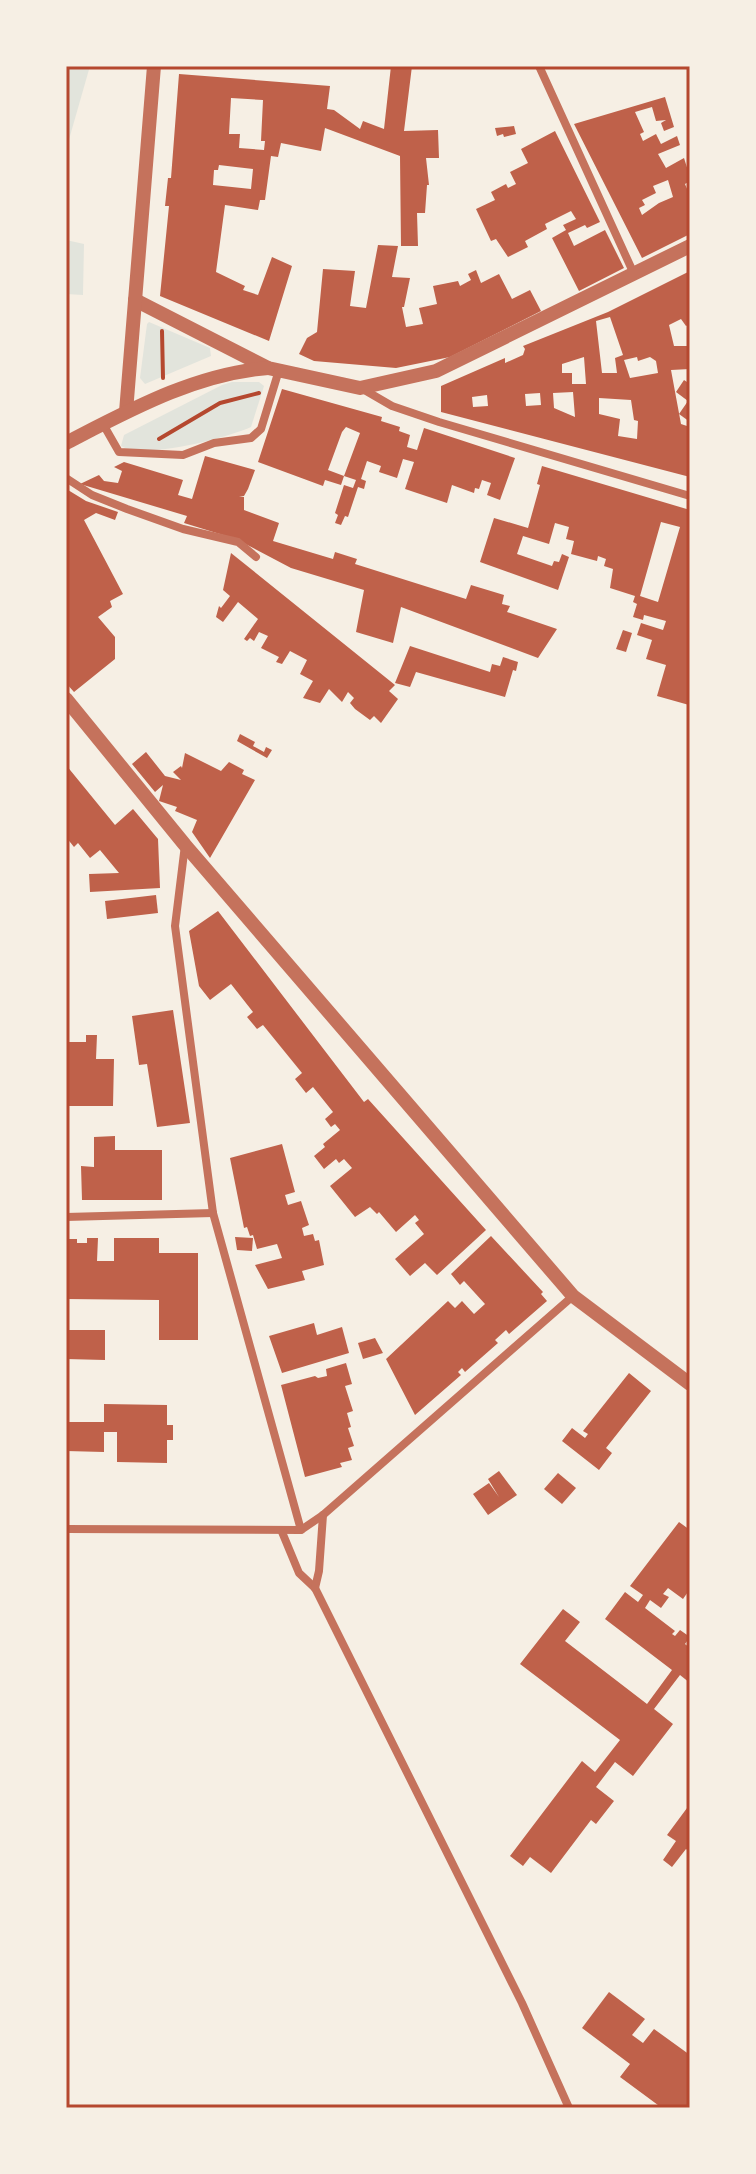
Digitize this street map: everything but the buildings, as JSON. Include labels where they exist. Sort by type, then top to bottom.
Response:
[{"type":"street","points":[[126,412],[154,66]]},
{"type":"street","points":[[539,66],[634,274]]},
{"type":"street","points":[[360,388],[436,371],[690,246]]},
{"type":"street","points":[[135,300],[274,369],[360,388],[392,406],[439,422],[690,496]]},
{"type":"street","points":[[103,424],[119,452],[183,455],[214,443],[251,438],[261,429],[273,391],[274,369]]},
{"type":"street","points":[[66,443],[126,412],[196,382],[240,370],[274,369]]},
{"type":"street","points":[[66,478],[92,495],[127,509],[183,529],[238,542],[256,557]]},
{"type":"street","points":[[66,699],[185,845],[573,1296],[690,1384]]},
{"type":"street","points":[[185,845],[175,926],[213,1213],[301,1530]]},
{"type":"street","points":[[66,1217],[213,1213]]},
{"type":"street","points":[[66,1529],[301,1530],[323,1515],[573,1296]]},
{"type":"street","points":[[315,1588],[323,1515]]},
{"type":"street","points":[[282,1532],[299,1573],[315,1588],[522,2003],[569,2108]]},
{"type":"path","points":[[161,313],[164,396]]},
{"type":"path","points":[[130,451],[172,432],[220,403],[273,391]]},
{"type":"shaded area","points":[[66,66],[90,66],[66,150]]},
{"type":"shaded area","points":[[66,240],[84,244],[83,295],[66,294]]},
{"type":"shaded area","points":[[149,322],[210,348],[211,356],[145,384],[140,378]]},
{"type":"shaded area","points":[[232,382],[259,382],[264,386],[251,427],[205,442],[166,449],[132,450],[121,446],[124,435]]}]
